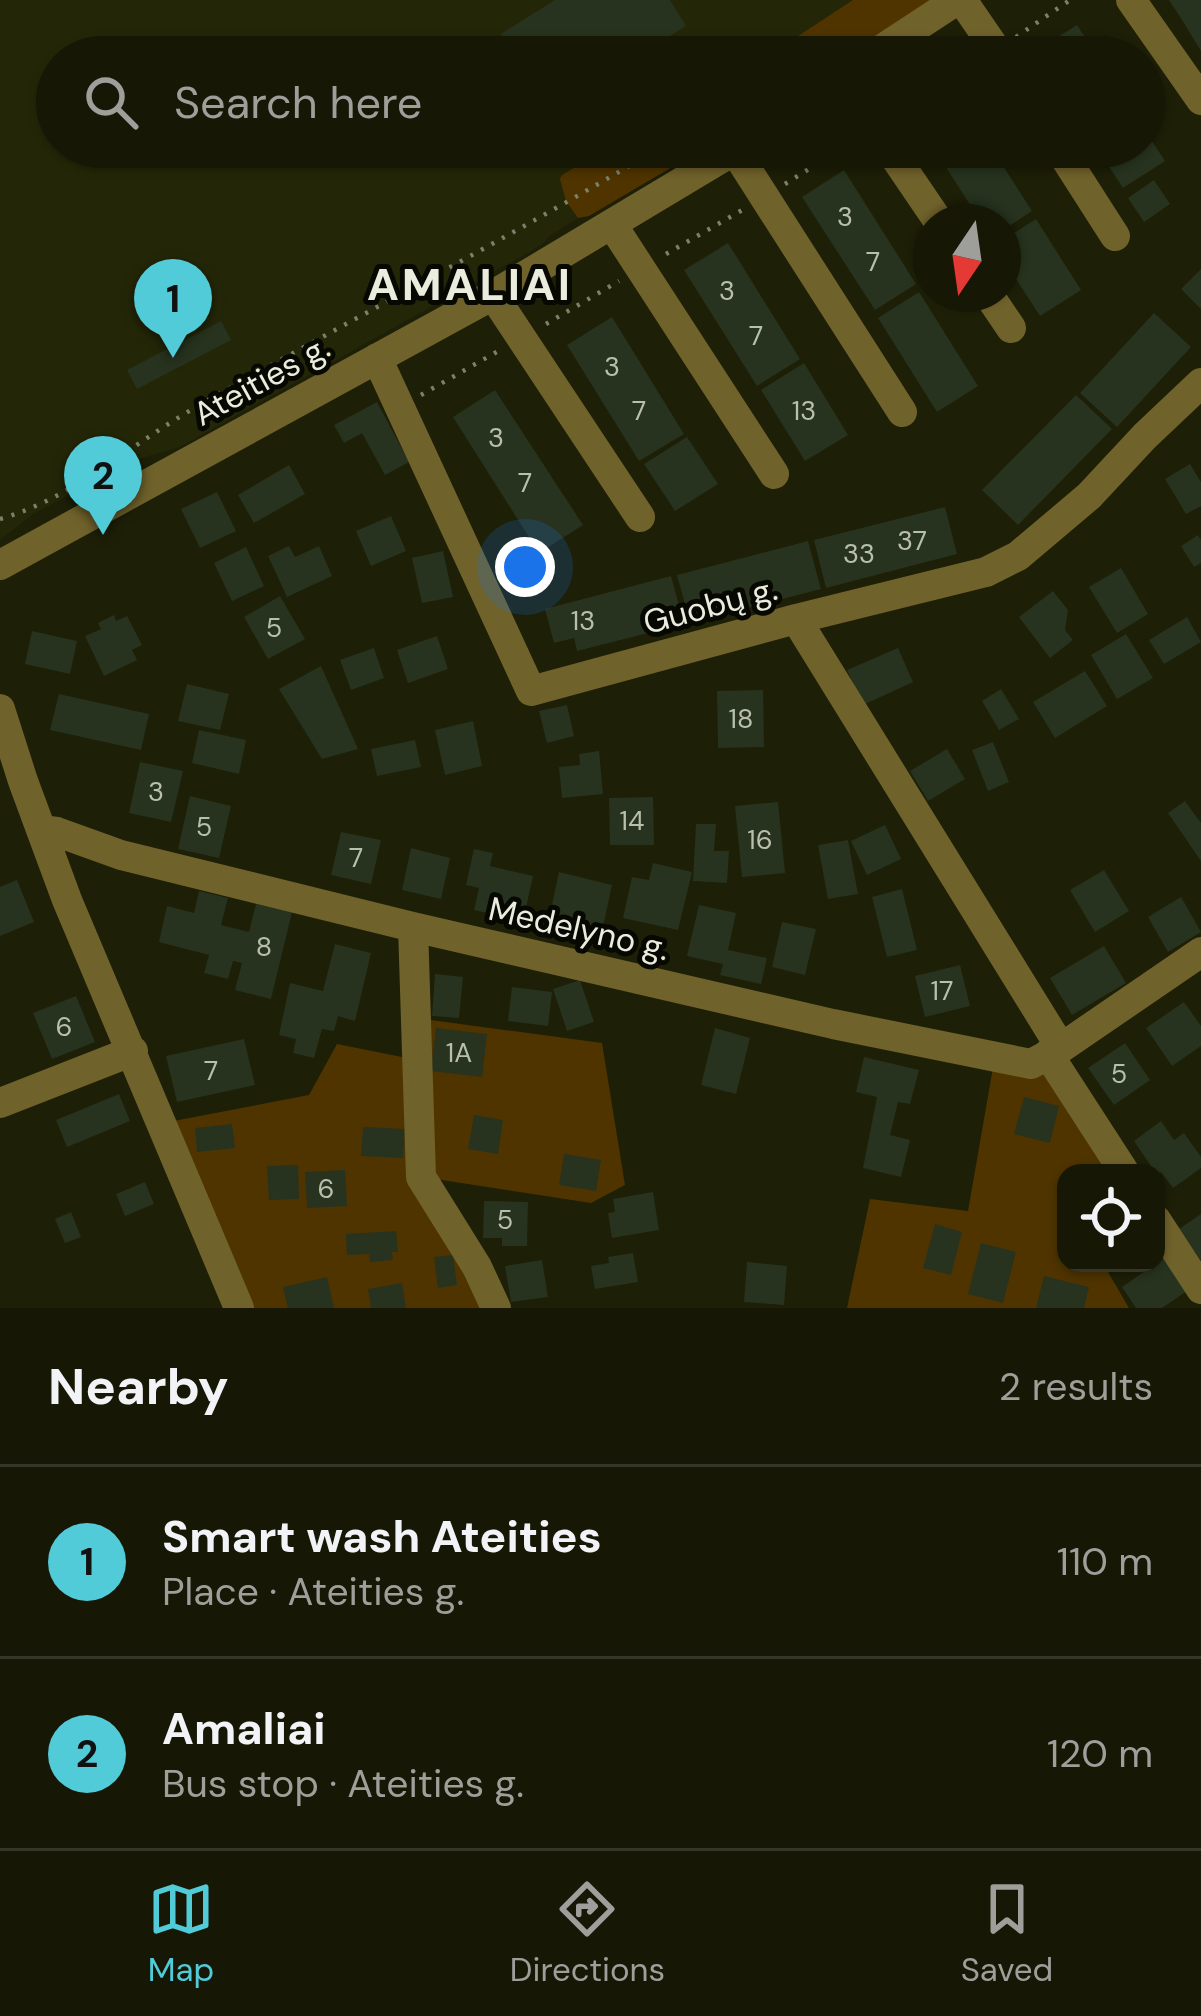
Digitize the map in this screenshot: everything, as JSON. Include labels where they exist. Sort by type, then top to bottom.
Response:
[{"type":"street","points":[[903,36],[959,0],[986,36]]},
{"type":"street","points":[[1131,0],[1156,36]]},
{"type":"street","points":[[1165,49],[1201,100]]},
{"type":"street","name":"Ateities g.","points":[[0,565],[493,295],[707,168]]},
{"type":"street","points":[[750,168],[902,412]]},
{"type":"street","points":[[902,168],[927,204]]},
{"type":"street","points":[[1071,168],[1115,236]]},
{"type":"street","points":[[613,226],[773,474]]},
{"type":"street","points":[[493,295],[640,517]]},
{"type":"street","points":[[1000,312],[1011,328]]},
{"type":"street","name":"Guobų g.","points":[[377,358],[531,691],[986,572],[1018,556],[1089,496],[1201,383]]},
{"type":"street","points":[[796,619],[1121,1164]]},
{"type":"street","points":[[0,709],[68,900],[239,1308]]},
{"type":"street","name":"Medelyno g.","points":[[41,830],[122,855],[413,927],[833,1024],[1031,1064],[1055,1051]]},
{"type":"street","points":[[413,927],[421,1177],[478,1267],[496,1308]]},
{"type":"street","points":[[1055,1051],[1201,952]]},
{"type":"street","points":[[0,1103],[133,1051]]},
{"type":"street","points":[[1165,1234],[1201,1289]]},
{"type":"path","points":[[1023,36],[1070,0]]},
{"type":"path","points":[[0,519],[22,513],[110,466],[192,409],[626,168]]},
{"type":"shaded area","points":[[0,0],[934,0],[880,36],[36,36],[36,168],[670,168],[180,447],[135,460],[33,514],[0,540]]},
{"type":"shaded area","points":[[853,0],[934,0],[880,36],[798,36]]},
{"type":"shaded area","points":[[574,168],[670,168],[578,218],[566,201],[562,175]]},
{"type":"shaded area","points":[[416,1018],[602,1043],[625,1185],[591,1203],[422,1177],[496,1308],[239,1308],[163,1123],[309,1095],[337,1044],[417,1060]]},
{"type":"shaded area","points":[[1048,1054],[1119,1164],[1057,1164],[1057,1272],[1108,1272],[1129,1308],[847,1308],[870,1199],[968,1211],[995,1056]]},
{"type":"building","points":[[555,0],[670,0],[686,26],[670,36],[501,34]]},
{"type":"building","points":[[1169,0],[1201,0],[1201,51],[1182,20]]},
{"type":"building","points":[[1077,25],[1084,36],[1059,36]]},
{"type":"building","points":[[946,168],[1004,168],[1032,211],[1021,218],[1021,204],[969,204]]},
{"type":"building","points":[[1110,168],[1154,168],[1123,188]]},
{"type":"building","points":[[844,170],[913,286],[875,310],[802,197]]},
{"type":"building","points":[[1154,180],[1170,204],[1144,222],[1128,198]]},
{"type":"building","points":[[1036,219],[1081,290],[1040,316],[1021,287],[1021,229]]},
{"type":"building","points":[[728,243],[800,359],[757,386],[684,270]]},
{"type":"building","points":[[1201,269],[1201,309],[1181,289]]},
{"type":"building","points":[[913,296],[913,312],[932,312],[978,386],[937,412],[878,318]]},
{"type":"building","points":[[1154,313],[1191,347],[1117,427],[1080,393]]},
{"type":"building","points":[[612,317],[684,434],[639,461],[567,345]]},
{"type":"building","points":[[221,321],[231,340],[137,389],[127,370]]},
{"type":"building","points":[[804,363],[848,435],[805,461],[761,390]]},
{"type":"building","points":[[495,390],[583,525],[539,553],[453,417]]},
{"type":"building","points":[[1076,395],[1112,429],[1018,525],[982,490]]},
{"type":"building","points":[[377,402],[409,462],[385,475],[362,433],[344,443],[334,425]]},
{"type":"building","points":[[687,437],[718,484],[675,511],[644,464]]},
{"type":"building","points":[[1190,464],[1201,482],[1201,506],[1186,514],[1165,479]]},
{"type":"building","points":[[289,465],[305,494],[254,523],[238,495]]},
{"type":"building","points":[[217,492],[236,531],[200,548],[181,509]]},
{"type":"building","points":[[945,507],[957,554],[826,588],[814,540]]},
{"type":"building","points":[[391,516],[406,551],[371,566],[356,531]]},
{"type":"building","points":[[1198,535],[1201,563],[1194,567],[1181,546]]},
{"type":"building","points":[[808,541],[821,589],[690,623],[677,575]]},
{"type":"building","points":[[289,546],[295,557],[319,546],[332,576],[287,597],[268,556]]},
{"type":"building","points":[[246,547],[264,586],[232,601],[214,563]]},
{"type":"building","points":[[443,551],[453,597],[422,603],[412,558]]},
{"type":"building","points":[[1121,568],[1148,614],[1117,633],[1089,587]]},
{"type":"building","points":[[671,576],[684,624],[577,651],[574,638],[554,643],[545,609]]},
{"type":"building","points":[[1053,591],[1068,610],[1065,630],[1073,640],[1050,658],[1019,617]]},
{"type":"building","points":[[280,596],[305,639],[268,659],[244,617]]},
{"type":"building","points":[[114,615],[116,621],[127,616],[142,645],[132,650],[137,660],[104,676],[85,636],[101,629],[98,623]]},
{"type":"building","points":[[1187,617],[1201,642],[1164,664],[1149,640]]},
{"type":"building","points":[[32,631],[77,641],[70,674],[25,664]]},
{"type":"building","points":[[1126,634],[1153,678],[1117,699],[1091,655]]},
{"type":"building","points":[[437,636],[448,669],[408,683],[397,650]]},
{"type":"building","points":[[374,648],[384,678],[351,690],[340,660]]},
{"type":"building","points":[[898,648],[913,682],[863,705],[847,670]]},
{"type":"building","points":[[321,666],[358,749],[322,759],[279,689]]},
{"type":"building","points":[[1085,671],[1107,706],[1055,738],[1033,702]]},
{"type":"building","points":[[187,684],[229,694],[220,730],[178,721]]},
{"type":"building","points":[[1001,689],[1019,719],[999,730],[982,701]]},
{"type":"building","points":[[763,690],[764,747],[718,748],[717,691]]},
{"type":"building","points":[[59,694],[149,714],[141,750],[50,730]]},
{"type":"building","points":[[567,705],[574,736],[547,743],[539,711]]},
{"type":"building","points":[[473,721],[482,766],[445,775],[435,730]]},
{"type":"building","points":[[199,730],[246,740],[239,774],[192,763]]},
{"type":"building","points":[[415,740],[421,767],[377,776],[371,749]]},
{"type":"building","points":[[993,742],[1009,782],[988,791],[972,750]]},
{"type":"building","points":[[947,749],[965,779],[928,801],[910,771]]},
{"type":"building","points":[[599,751],[603,794],[562,798],[559,767],[580,765],[579,754]]},
{"type":"building","points":[[140,762],[183,771],[171,822],[129,813]]},
{"type":"building","points":[[190,796],[231,806],[219,858],[178,849]]},
{"type":"building","points":[[653,797],[654,845],[610,845],[609,798]]},
{"type":"building","points":[[1185,801],[1201,823],[1201,861],[1168,813]]},
{"type":"building","points":[[778,802],[785,873],[742,877],[735,806]]},
{"type":"building","points":[[696,824],[716,824],[714,851],[729,851],[727,883],[693,881]]},
{"type":"building","points":[[885,825],[901,859],[867,875],[851,841]]},
{"type":"building","points":[[341,832],[381,840],[371,884],[331,875]]},
{"type":"building","points":[[848,840],[858,894],[828,899],[818,845]]},
{"type":"building","points":[[411,848],[450,858],[441,899],[402,890]]},
{"type":"building","points":[[474,849],[493,853],[490,866],[533,876],[523,921],[474,910],[479,888],[466,885]]},
{"type":"building","points":[[653,863],[692,872],[678,930],[623,918],[632,877],[649,880]]},
{"type":"building","points":[[1104,870],[1129,911],[1095,932],[1070,890]]},
{"type":"building","points":[[559,872],[612,885],[601,936],[548,924]]},
{"type":"building","points":[[17,880],[34,922],[0,936],[0,887]]},
{"type":"building","points":[[902,889],[917,950],[887,957],[872,897]]},
{"type":"building","points":[[199,891],[228,898],[221,925],[249,932],[256,904],[292,912],[271,999],[235,990],[242,963],[233,961],[228,979],[204,973],[209,955],[159,942],[167,906],[194,913]]},
{"type":"building","points":[[1181,897],[1201,932],[1168,952],[1148,917]]},
{"type":"building","points":[[699,905],[736,913],[728,950],[767,958],[761,984],[720,975],[723,964],[687,956]]},
{"type":"building","points":[[782,922],[816,929],[805,975],[772,967]]},
{"type":"building","points":[[335,944],[371,953],[355,1021],[338,1016],[334,1031],[322,1029],[314,1058],[293,1053],[296,1039],[279,1035],[290,983],[323,991]]},
{"type":"building","points":[[1104,946],[1126,983],[1072,1015],[1050,978]]},
{"type":"building","points":[[960,965],[970,1006],[925,1017],[915,976]]},
{"type":"building","points":[[435,974],[463,977],[459,1018],[432,1016]]},
{"type":"building","points":[[580,980],[594,1022],[567,1031],[553,989]]},
{"type":"building","points":[[512,987],[552,992],[548,1026],[508,1021]]},
{"type":"building","points":[[76,996],[95,1042],[52,1059],[33,1013]]},
{"type":"building","points":[[1184,1002],[1201,1026],[1201,1046],[1172,1066],[1146,1028]]},
{"type":"building","points":[[436,1028],[487,1034],[482,1077],[431,1071]]},
{"type":"building","points":[[715,1028],[750,1038],[736,1094],[701,1085]]},
{"type":"building","points":[[244,1039],[255,1085],[177,1102],[166,1056]]},
{"type":"building","points":[[1125,1043],[1150,1080],[1114,1105],[1088,1068]]},
{"type":"building","points":[[864,1057],[919,1070],[910,1104],[898,1102],[890,1135],[910,1140],[901,1177],[863,1168],[877,1097],[856,1092]]},
{"type":"building","points":[[119,1094],[130,1121],[67,1147],[56,1120]]},
{"type":"building","points":[[1024,1097],[1059,1106],[1050,1143],[1014,1134]]},
{"type":"building","points":[[474,1115],[503,1120],[498,1154],[468,1149]]},
{"type":"building","points":[[1161,1121],[1174,1140],[1184,1133],[1201,1157],[1201,1168],[1173,1188],[1165,1177],[1165,1164],[1150,1164],[1134,1141]]},
{"type":"building","points":[[232,1124],[235,1148],[197,1152],[195,1128]]},
{"type":"building","points":[[363,1127],[405,1129],[403,1158],[361,1156]]},
{"type":"building","points":[[564,1154],[601,1160],[596,1191],[559,1185]]},
{"type":"building","points":[[298,1165],[299,1199],[269,1200],[267,1166]]},
{"type":"building","points":[[345,1170],[347,1206],[307,1208],[305,1172]]},
{"type":"building","points":[[145,1182],[154,1204],[125,1216],[116,1194]]},
{"type":"building","points":[[653,1192],[659,1230],[612,1238],[608,1213],[615,1212],[613,1199]]},
{"type":"building","points":[[484,1201],[528,1202],[527,1246],[502,1246],[502,1238],[483,1238]]},
{"type":"building","points":[[71,1212],[81,1237],[65,1243],[55,1219]]},
{"type":"building","points":[[1201,1214],[1201,1261],[1179,1229]]},
{"type":"building","points":[[935,1224],[962,1232],[951,1275],[923,1268]]},
{"type":"building","points":[[396,1231],[398,1252],[392,1252],[393,1260],[370,1262],[369,1254],[347,1255],[346,1234]]},
{"type":"building","points":[[981,1243],[1016,1252],[1003,1303],[968,1294]]},
{"type":"building","points":[[633,1253],[638,1282],[595,1289],[591,1266]]},
{"type":"building","points":[[453,1255],[457,1285],[438,1288],[434,1257]]},
{"type":"building","points":[[1165,1257],[1190,1289],[1162,1308],[1136,1308],[1122,1287],[1144,1272],[1165,1272]]},
{"type":"building","points":[[542,1260],[548,1297],[511,1302],[505,1266]]},
{"type":"building","points":[[747,1262],[787,1266],[784,1305],[744,1302]]},
{"type":"building","points":[[1044,1276],[1089,1287],[1084,1308],[1036,1308]]},
{"type":"building","points":[[327,1277],[334,1308],[288,1308],[283,1287]]},
{"type":"building","points":[[402,1283],[406,1308],[371,1308],[368,1289]]},
{"type":"place","name":"Smart wash Ateities","points":[[173,358]]},
{"type":"place","name":"Amaliai","points":[[103,535]]},
{"type":"district","name":"AMALIAI","points":[[470,284]]}]
